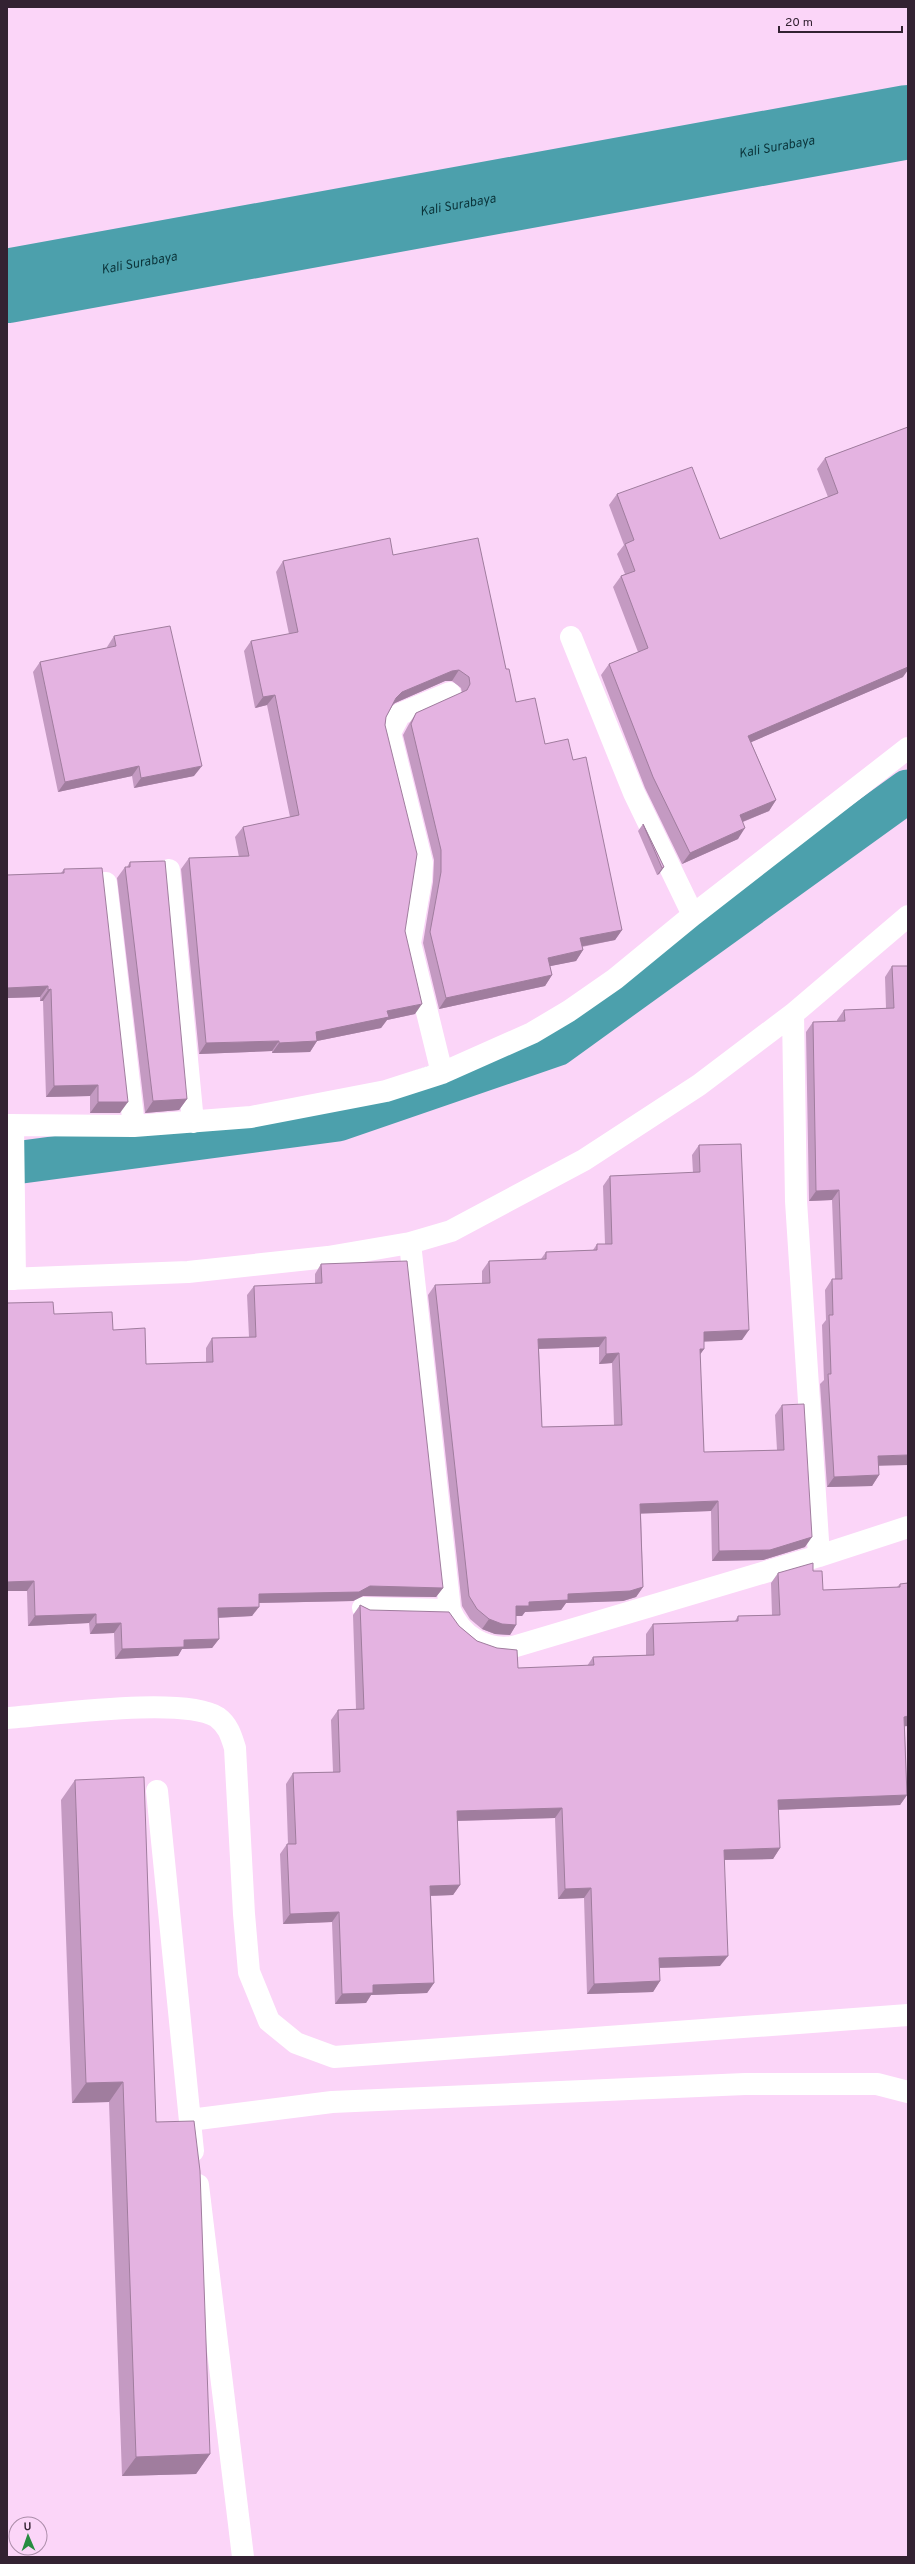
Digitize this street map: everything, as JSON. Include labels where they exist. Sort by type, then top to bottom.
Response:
[{"type":"street","points":[[571,637],[634,793],[693,915]]},
{"type":"street","points":[[442,1073],[410,943],[422,863],[390,734],[400,714],[450,693]]},
{"type":"street","points":[[908,748],[693,915],[615,979],[569,1011],[526,1036],[442,1073],[386,1092],[250,1117],[134,1126],[11,1131],[13,1240],[11,1279],[188,1272],[328,1257],[410,1243],[450,1231],[584,1160],[698,1085],[793,1014],[908,916]]},
{"type":"street","points":[[169,870],[193,1122]]},
{"type":"street","points":[[106,883],[134,1126]]},
{"type":"street","points":[[793,1014],[796,1201],[819,1556]]},
{"type":"street","points":[[410,1243],[450,1610],[463,1633],[494,1647],[513,1647],[819,1556],[908,1527]]},
{"type":"street","points":[[363,1608],[450,1610]]},
{"type":"street","points":[[7,1718],[136,1708],[174,1708],[200,1711],[216,1717],[228,1728],[235,1748],[249,1972],[269,2021],[296,2043],[334,2057],[908,2015]]},
{"type":"street","points":[[157,1791],[190,2120],[243,2557]]},
{"type":"street","points":[[190,2120],[332,2102],[729,2084],[877,2084],[908,2092]]},
{"type":"building","points":[[908,427],[908,667],[748,736],[776,800],[740,815],[745,828],[690,853],[653,777],[609,664],[648,648],[621,576],[635,571],[625,544],[634,540],[617,494],[692,467],[720,539],[838,493],[825,458]]},
{"type":"building","points":[[390,538],[393,555],[478,538],[506,669],[509,669],[516,702],[535,698],[545,744],[568,739],[573,760],[586,757],[622,930],[580,938],[583,950],[548,958],[552,975],[446,998],[430,932],[441,872],[441,850],[411,724],[416,713],[467,690],[470,684],[469,677],[459,670],[452,671],[402,692],[396,698],[386,717],[385,725],[417,854],[405,931],[422,1004],[387,1011],[389,1017],[316,1032],[317,1041],[279,1043],[279,1041],[206,1043],[189,858],[249,856],[243,827],[299,815],[275,695],[263,697],[251,641],[298,632],[283,561]]},
{"type":"building","points":[[170,626],[202,766],[141,778],[139,766],[65,782],[40,662],[116,646],[114,636]]},
{"type":"building","points":[[643,824],[664,867],[662,868]]},
{"type":"building","points":[[165,861],[187,1099],[153,1101],[125,867],[130,867],[130,862]]},
{"type":"building","points":[[102,868],[128,1102],[98,1102],[98,1085],[54,1086],[51,989],[48,990],[48,986],[7,988],[7,875],[64,873],[64,869]]},
{"type":"building","points":[[892,966],[908,966],[908,1455],[878,1456],[879,1475],[834,1477],[828,1374],[831,1374],[829,1315],[833,1315],[832,1279],[842,1279],[839,1190],[816,1191],[813,1022],[845,1021],[844,1010],[894,1008]]},
{"type":"building","points":[[741,1144],[749,1330],[704,1332],[704,1349],[700,1349],[704,1452],[784,1450],[782,1405],[804,1404],[812,1537],[770,1550],[719,1551],[718,1501],[640,1504],[643,1587],[630,1591],[568,1594],[568,1600],[529,1602],[529,1606],[516,1606],[516,1625],[502,1624],[489,1619],[477,1609],[469,1596],[435,1285],[490,1283],[489,1261],[546,1259],[546,1252],[597,1250],[597,1244],[612,1244],[610,1176],[700,1172],[699,1145]],"holes":[[[606,1337],[606,1354],[619,1353],[622,1425],[542,1427],[538,1339]]]},
{"type":"building","points":[[407,1261],[443,1588],[370,1586],[359,1592],[259,1594],[259,1607],[218,1608],[219,1639],[184,1640],[184,1647],[122,1649],[121,1623],[96,1624],[96,1614],[35,1616],[34,1581],[7,1582],[7,1303],[53,1302],[54,1314],[112,1312],[113,1330],[145,1328],[146,1364],[213,1362],[212,1338],[256,1337],[254,1286],[322,1283],[321,1264]]},
{"type":"building","points":[[813,1563],[813,1571],[822,1571],[823,1590],[900,1587],[900,1584],[908,1583],[908,1716],[904,1717],[907,1795],[778,1800],[780,1848],[724,1850],[728,1956],[659,1958],[660,1981],[594,1984],[591,1888],[565,1889],[562,1808],[457,1811],[460,1885],[430,1886],[434,1983],[373,1985],[373,1993],[342,1994],[339,1912],[290,1914],[287,1844],[296,1844],[293,1773],[340,1772],[338,1710],[364,1709],[360,1605],[370,1610],[449,1612],[459,1626],[477,1641],[497,1648],[517,1650],[518,1668],[594,1665],[593,1657],[654,1655],[653,1624],[738,1621],[738,1616],[780,1615],[778,1573]]},
{"type":"building","points":[[144,1777],[156,2122],[194,2121],[200,2171],[210,2454],[136,2457],[123,2082],[86,2083],[75,1780]]},
{"type":"waterway","name":"Kali Surabaya","points":[[7,286],[908,122]]},
{"type":"waterway","points":[[7,1164],[338,1120],[556,1045],[908,791]]}]
